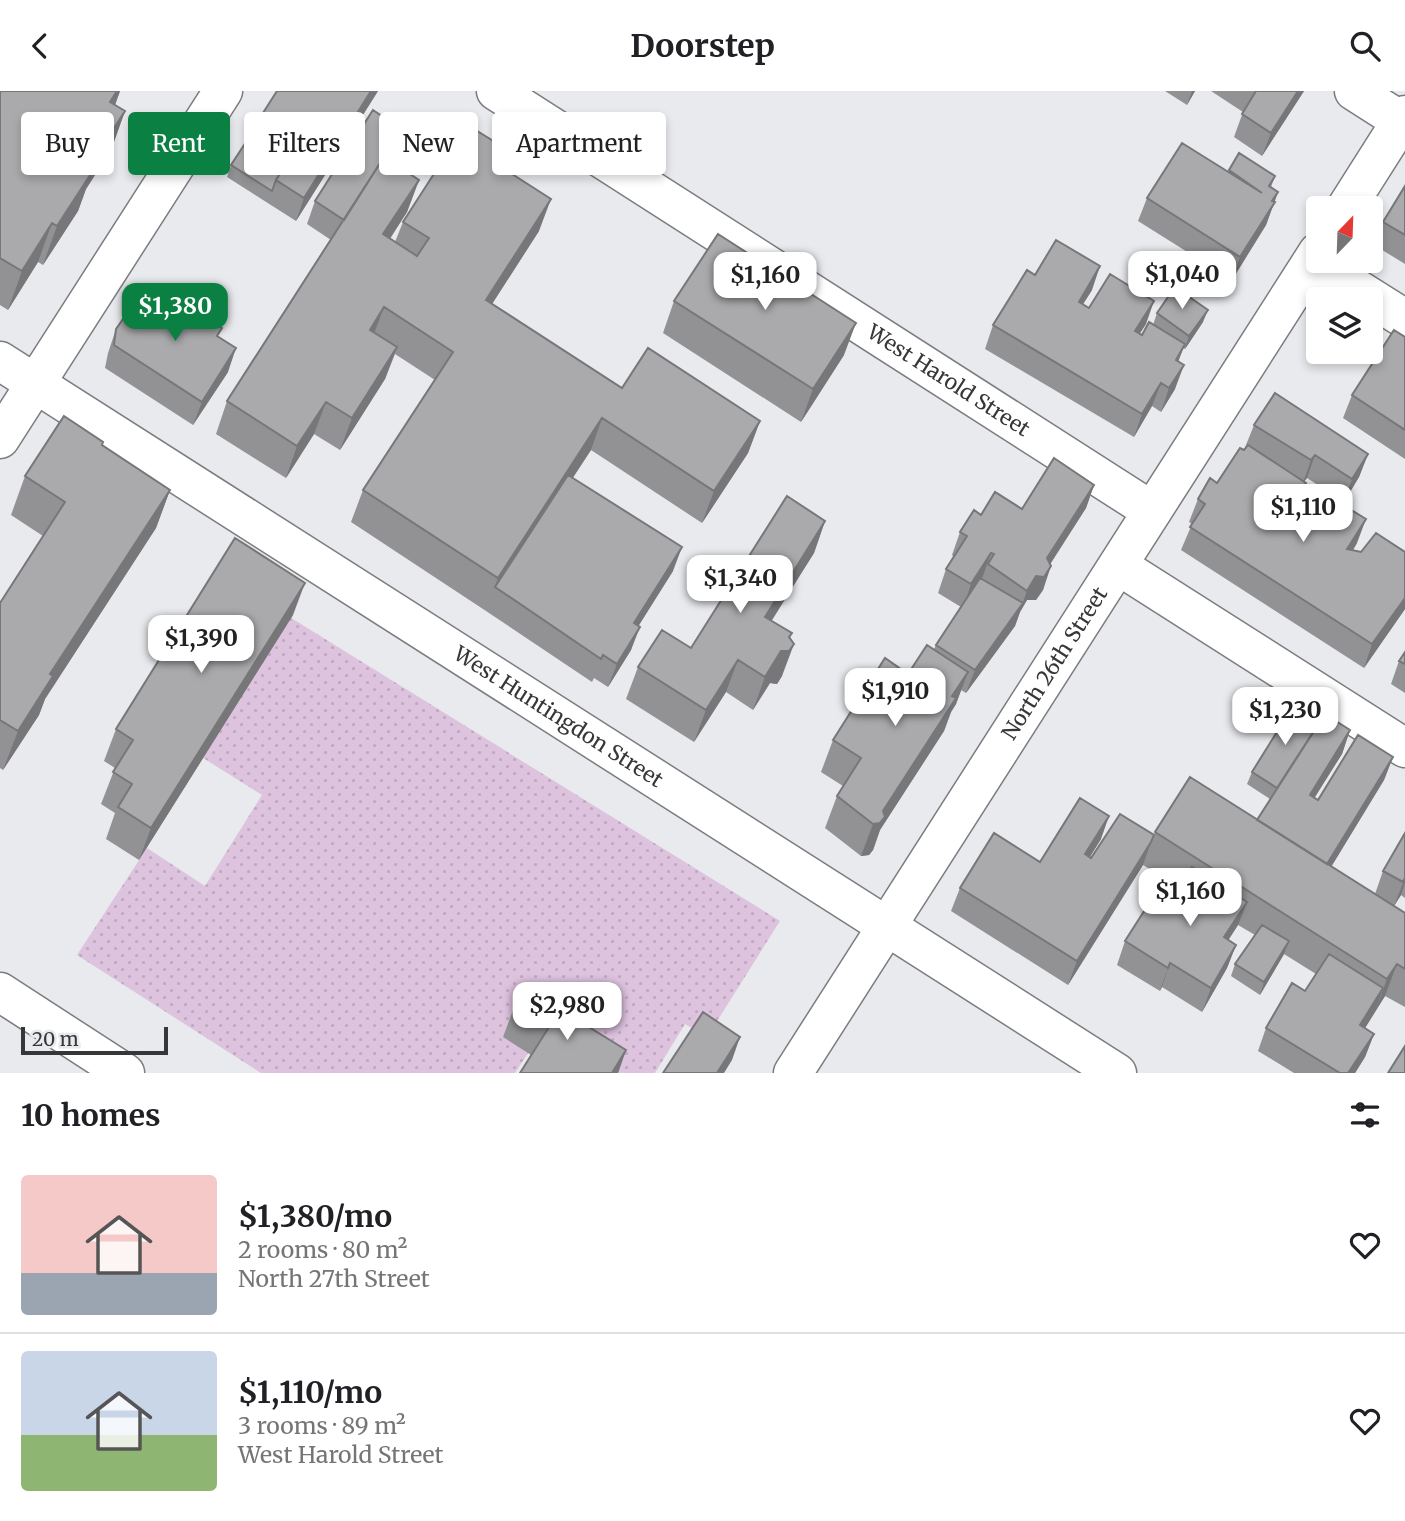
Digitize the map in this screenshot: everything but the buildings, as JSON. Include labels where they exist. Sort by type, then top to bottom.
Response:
[{"type":"street","points":[[0,439],[223,91]]},
{"type":"street","name":"West Harold Street","points":[[496,91],[1152,512]]},
{"type":"street","points":[[1354,91],[1403,118],[1354,196]]},
{"type":"street","name":"North 26th Street","points":[[793,1073],[1306,270]]},
{"type":"street","points":[[1339,273],[1405,319]]},
{"type":"street","name":"West Huntingdon Street","points":[[0,361],[1117,1073]]},
{"type":"street","points":[[1119,566],[1405,748]]},
{"type":"street","points":[[0,992],[125,1073]]},
{"type":"shaded area","points":[[288,616],[780,921],[707,1037],[685,1024],[655,1073],[609,1073],[540,1035],[515,1073],[261,1073],[77,955],[147,848],[205,886],[262,795],[200,756]]}]
